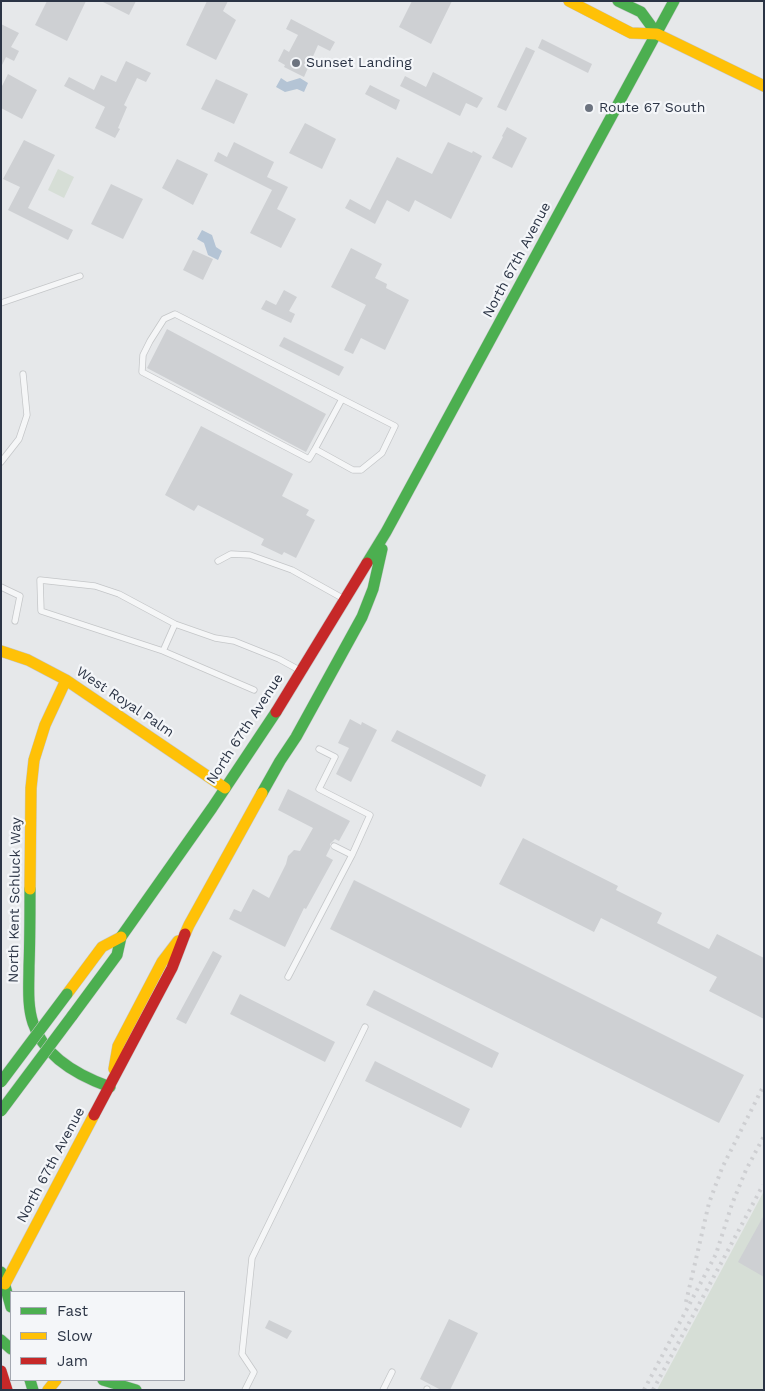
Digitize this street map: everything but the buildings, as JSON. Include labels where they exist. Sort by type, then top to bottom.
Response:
[{"type":"main road","points":[[569,1],[631,32],[656,34],[764,86]]},
{"type":"main road","points":[[618,1],[641,12],[656,34]]},
{"type":"main road","name":"North 67th Avenue","points":[[1,1111],[117,956],[121,937],[226,788],[346,600],[386,532],[674,1]]},
{"type":"main road","name":"North 67th Avenue","points":[[3,1286],[110,1088],[172,968],[189,925],[362,617],[373,589],[386,532]]},
{"type":"main road","name":"West Royal Palm","points":[[1,651],[28,660],[66,680],[226,788]]},
{"type":"main road","name":"North Kent Schluck Way","points":[[66,680],[46,721],[32,772],[30,1004],[32,1022],[39,1037],[48,1049],[78,1073],[110,1088]]},
{"type":"main road","name":"North 67th Avenue","points":[[1,1082],[102,946],[121,937]]},
{"type":"main road","points":[[1,1272],[3,1286],[10,1305]]},
{"type":"main road","points":[[1,1371],[6,1390]]},
{"type":"main road","points":[[106,1381],[138,1390]]},
{"type":"main road","points":[[128,1381],[138,1390]]},
{"type":"lane","points":[[1,303],[80,276]]},
{"type":"lane","points":[[315,450],[353,470],[361,470],[382,454],[395,426],[342,399],[175,314],[164,319],[150,341],[143,355],[142,372],[309,459],[342,399]]},
{"type":"lane","points":[[1,462],[19,439],[27,415],[23,374]]},
{"type":"lane","points":[[218,562],[231,554],[250,555],[292,570],[346,600]]},
{"type":"lane","points":[[254,690],[162,651],[41,611],[40,580],[94,586],[119,594],[175,624],[215,638],[234,641],[279,659],[301,671]]},
{"type":"lane","points":[[1,587],[20,596],[15,621]]},
{"type":"lane","points":[[162,651],[175,624]]},
{"type":"lane","points":[[288,977],[352,855],[370,815],[319,789],[335,757],[319,749]]},
{"type":"lane","points":[[334,846],[352,855]]},
{"type":"lane","points":[[245,1390],[254,1372],[242,1354],[252,1258],[365,1027]]},
{"type":"lane","points":[[383,1390],[392,1372]]},
{"type":"shaded area","points":[[58,169],[74,177],[64,198],[48,190]]},
{"type":"shaded area","points":[[764,1191],[764,1390],[657,1390]]},
{"type":"water","points":[[281,78],[287,82],[300,78],[308,83],[304,92],[297,89],[285,92],[276,87]]},
{"type":"water","points":[[202,230],[212,235],[216,247],[222,251],[218,260],[208,255],[204,243],[197,239]]},
{"type":"railway","points":[[686,1302],[709,1203],[722,1168],[764,1085]]},
{"type":"railway","points":[[644,1390],[716,1254],[732,1204],[746,1170],[764,1136]]},
{"type":"railway","points":[[653,1390],[763,1185]]},
{"type":"traffic: fast","points":[[618,1],[641,12],[657,34]]},
{"type":"traffic: fast","points":[[367,563],[386,532],[674,1]]},
{"type":"traffic: fast","points":[[262,793],[296,737],[362,617],[373,589],[382,549]]},
{"type":"traffic: fast","points":[[72,1016],[117,955],[121,937],[212,808],[276,712]]},
{"type":"traffic: fast","points":[[30,889],[29,995],[33,1023],[45,1046],[64,1064],[86,1077],[110,1087]]},
{"type":"traffic: fast","points":[[1,1082],[67,994]]},
{"type":"traffic: fast","points":[[1,1111],[72,1016]]},
{"type":"traffic: fast","points":[[1,1272],[10,1304]]},
{"type":"traffic: fast","points":[[1,1340],[10,1348]]},
{"type":"traffic: fast","points":[[30,1381],[33,1390]]},
{"type":"traffic: fast","points":[[106,1381],[136,1390]]},
{"type":"traffic: slow","points":[[569,1],[631,33],[657,34],[764,86]]},
{"type":"traffic: slow","points":[[1,651],[28,660],[66,680],[225,788]]},
{"type":"traffic: slow","points":[[30,889],[31,788],[34,760],[45,725],[66,680]]},
{"type":"traffic: slow","points":[[185,934],[262,793]]},
{"type":"traffic: slow","points":[[67,994],[102,947],[121,937]]},
{"type":"traffic: slow","points":[[114,1069],[118,1046],[162,962],[178,941]]},
{"type":"traffic: slow","points":[[5,1284],[94,1115]]},
{"type":"traffic: slow","points":[[48,1390],[55,1381]]},
{"type":"traffic: jam","points":[[276,712],[367,563]]},
{"type":"traffic: jam","points":[[94,1115],[172,968],[185,934]]},
{"type":"traffic: jam","points":[[1,1371],[7,1390]]},
{"type":"place","name":"Sunset Landing","points":[[296,63]]},
{"type":"place","name":"Route 67 South","points":[[589,108]]}]
